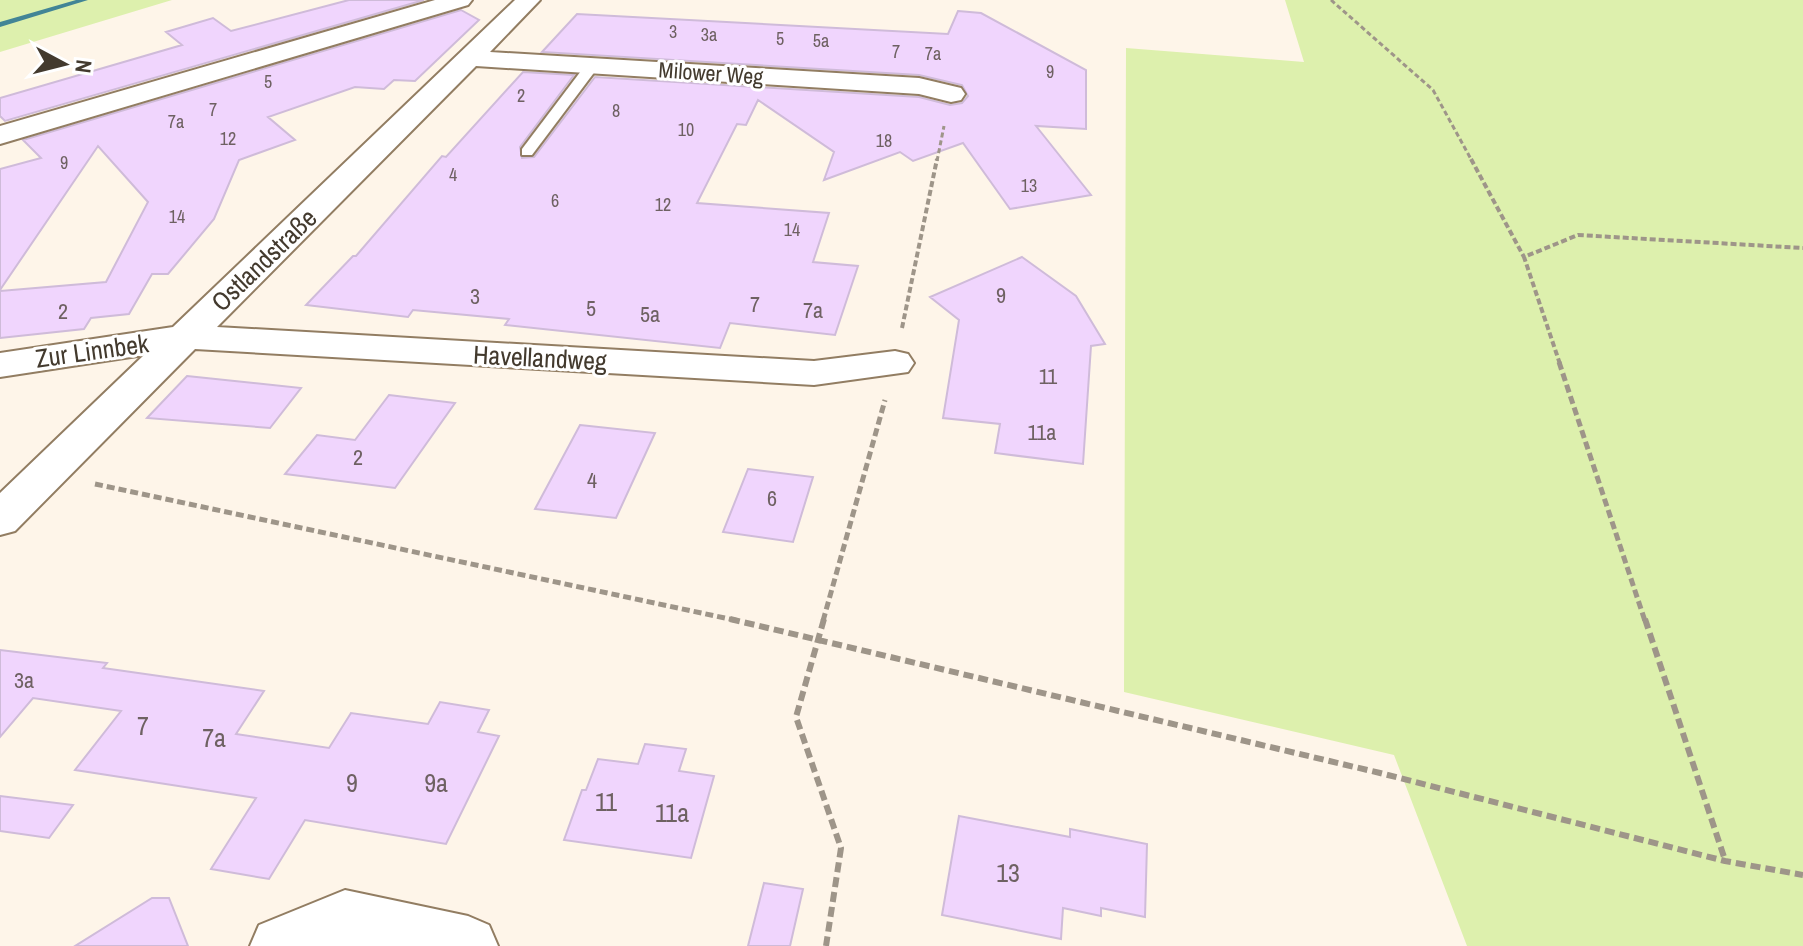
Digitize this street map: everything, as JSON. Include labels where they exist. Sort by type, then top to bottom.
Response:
[{"type":"street","points":[[0,135],[460,0]]},
{"type":"street","name":"Ostlandstraße","points":[[0,519],[528,0]]},
{"type":"street","name":"Milower Weg","points":[[470,58],[919,86],[951,94]]},
{"type":"street","name":"Havellandweg","points":[[184,337],[814,373],[895,363]]},
{"type":"street","name":"Zur Linnbek","points":[[0,365],[184,337]]},
{"type":"street","points":[[280,946],[345,920],[468,946]]},
{"type":"lane","points":[[527,152],[592,66]]},
{"type":"path","points":[[1331,0],[1433,90],[1524,257],[1725,861]]},
{"type":"path","points":[[826,946],[841,848],[796,717],[895,363],[951,94]]},
{"type":"path","points":[[1524,257],[1578,235],[1803,248]]},
{"type":"path","points":[[47,474],[819,638],[1380,773],[1725,861],[1803,875]]},
{"type":"green space","points":[[0,0],[172,0],[0,52]]},
{"type":"green space","points":[[1285,0],[1803,0],[1803,946],[1467,946],[1394,755],[1124,692],[1126,48],[1304,62]]},
{"type":"building","points":[[349,0],[424,0],[5,121],[0,116],[0,98],[182,45],[166,32],[213,18],[231,31]]},
{"type":"building","points":[[461,10],[479,20],[415,81],[394,80],[384,89],[355,87],[268,117],[295,140],[239,160],[214,219],[168,274],[152,274],[129,314],[91,318],[84,329],[0,338],[0,291],[106,282],[148,202],[98,146],[0,290],[0,169],[41,158],[23,140]]},
{"type":"building","points":[[958,11],[981,13],[1086,70],[1086,129],[1036,126],[1091,195],[1010,209],[963,143],[913,161],[900,152],[824,180],[834,152],[758,100],[746,125],[737,124],[697,203],[829,213],[813,262],[858,266],[835,335],[730,323],[720,348],[505,325],[509,319],[413,310],[408,317],[306,305],[356,256],[442,156],[446,157],[523,72],[574,75],[520,147],[522,158],[534,157],[595,77],[919,97],[950,105],[962,103],[968,96],[962,85],[919,75],[542,52],[577,14],[948,34]]},
{"type":"building","points":[[1022,257],[1076,296],[1105,344],[1091,346],[1083,464],[995,453],[1000,424],[943,418],[959,320],[930,297]]},
{"type":"building","points":[[187,376],[301,388],[270,428],[147,418]]},
{"type":"building","points":[[389,395],[455,403],[395,488],[285,474],[317,435],[355,440]]},
{"type":"building","points":[[580,425],[655,433],[616,518],[535,509]]},
{"type":"building","points":[[748,469],[813,477],[793,542],[723,532]]},
{"type":"building","points":[[0,650],[107,663],[103,668],[264,691],[236,734],[329,748],[351,713],[428,724],[440,702],[489,710],[478,732],[499,736],[446,844],[305,820],[269,879],[211,869],[256,798],[75,770],[121,711],[33,698],[0,737]]},
{"type":"building","points":[[645,744],[686,749],[679,771],[714,776],[691,858],[564,840],[582,790],[586,790],[598,759],[638,764]]},
{"type":"building","points":[[0,796],[73,805],[49,838],[0,831]]},
{"type":"building","points":[[959,816],[1070,837],[1070,829],[1147,844],[1145,917],[1101,908],[1101,916],[1063,908],[1061,939],[942,915]]},
{"type":"building","points":[[764,883],[803,889],[790,946],[748,946]]},
{"type":"building","points":[[152,898],[169,898],[188,946],[75,946]]},
{"type":"waterway","points":[[0,25],[84,0]]}]
